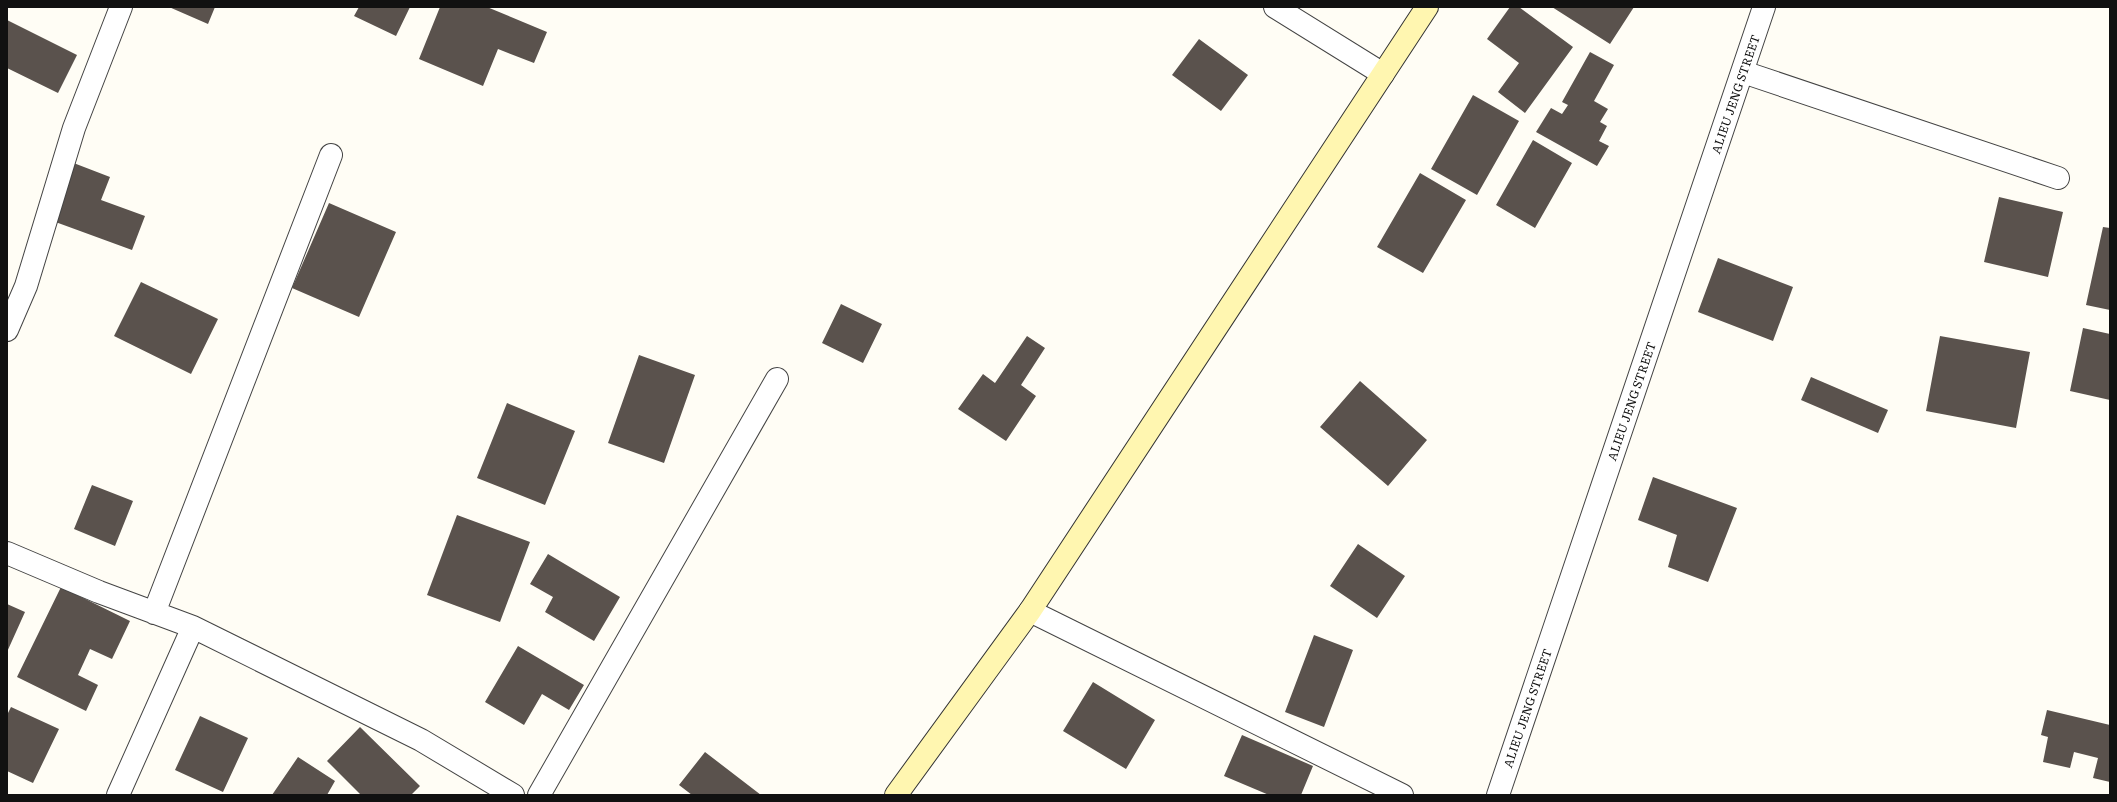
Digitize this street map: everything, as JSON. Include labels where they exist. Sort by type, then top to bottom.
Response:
[{"type":"street","points":[[7,330],[26,286],[74,128],[121,7]]},
{"type":"street","points":[[1275,7],[1383,74]]},
{"type":"street","points":[[896,795],[1030,610],[1427,7]]},
{"type":"street","name":"ALIEU JENG STREET","points":[[1498,795],[1764,7]]},
{"type":"street","points":[[1743,72],[2058,178]]},
{"type":"street","points":[[154,613],[331,155]]},
{"type":"street","points":[[539,795],[777,379]]},
{"type":"street","points":[[7,553],[154,613],[193,627],[421,740],[513,795]]},
{"type":"street","points":[[1030,610],[1402,795]]},
{"type":"street","points":[[118,795],[193,627]]},
{"type":"building","points":[[169,7],[215,7],[208,24]]},
{"type":"building","points":[[359,7],[410,7],[396,36],[354,16]]},
{"type":"building","points":[[440,7],[487,7],[547,32],[534,63],[498,49],[483,86],[419,59]]},
{"type":"building","points":[[1510,7],[1519,7],[1573,47],[1525,113],[1498,92],[1519,63],[1487,39]]},
{"type":"building","points":[[1552,7],[1634,7],[1610,44]]},
{"type":"building","points":[[7,20],[77,55],[58,93],[7,68]]},
{"type":"building","points":[[1199,39],[1248,75],[1221,111],[1172,75]]},
{"type":"building","points":[[1590,52],[1614,65],[1594,101],[1608,109],[1600,122],[1607,126],[1599,141],[1609,146],[1597,166],[1536,132],[1551,108],[1562,114],[1568,105],[1562,102]]},
{"type":"building","points":[[1473,95],[1519,121],[1477,195],[1431,169]]},
{"type":"building","points":[[1533,140],[1572,163],[1535,228],[1496,205]]},
{"type":"building","points":[[71,162],[110,177],[101,200],[145,216],[132,250],[50,220]]},
{"type":"building","points":[[1420,173],[1466,200],[1423,273],[1377,247]]},
{"type":"building","points":[[1999,197],[2063,212],[2048,277],[1984,262]]},
{"type":"building","points":[[329,203],[396,232],[359,317],[292,288]]},
{"type":"building","points":[[2103,227],[2110,228],[2110,310],[2086,305]]},
{"type":"building","points":[[1718,258],[1793,287],[1773,341],[1698,312]]},
{"type":"building","points":[[141,282],[218,319],[191,374],[114,336]]},
{"type":"building","points":[[841,304],[882,324],[863,363],[822,343]]},
{"type":"building","points":[[2083,328],[2110,334],[2110,400],[2070,391]]},
{"type":"building","points":[[1027,336],[1045,348],[1021,385],[1036,396],[1006,441],[958,409],[983,374],[995,383]]},
{"type":"building","points":[[1940,336],[2030,352],[2016,428],[1926,411]]},
{"type":"building","points":[[639,355],[695,375],[664,463],[608,443]]},
{"type":"building","points":[[1811,377],[1888,410],[1878,433],[1801,400]]},
{"type":"building","points":[[1360,381],[1427,440],[1388,486],[1320,427]]},
{"type":"building","points":[[507,403],[575,431],[545,505],[477,478]]},
{"type":"building","points":[[1653,477],[1737,508],[1708,582],[1668,567],[1677,535],[1638,520]]},
{"type":"building","points":[[92,485],[133,501],[115,546],[74,529]]},
{"type":"building","points":[[457,515],[530,542],[500,622],[427,595]]},
{"type":"building","points":[[1358,544],[1405,576],[1377,618],[1330,586]]},
{"type":"building","points":[[548,554],[620,597],[594,641],[545,612],[553,597],[530,584]]},
{"type":"building","points":[[61,587],[130,621],[112,659],[90,649],[78,675],[98,685],[86,711],[17,677]]},
{"type":"building","points":[[7,604],[25,612],[7,652]]},
{"type":"building","points":[[1314,635],[1353,650],[1324,727],[1285,712]]},
{"type":"building","points":[[518,646],[584,685],[569,710],[542,694],[524,725],[485,702]]},
{"type":"building","points":[[1093,682],[1155,720],[1126,769],[1063,731]]},
{"type":"building","points":[[11,707],[59,729],[33,783],[7,771],[7,715]]},
{"type":"building","points":[[2047,710],[2110,725],[2110,782],[2093,778],[2098,758],[2074,752],[2070,768],[2043,762],[2048,737],[2041,735]]},
{"type":"building","points":[[200,716],[248,738],[223,792],[175,770]]},
{"type":"building","points":[[360,727],[420,786],[411,795],[361,795],[327,761]]},
{"type":"building","points":[[1242,735],[1313,766],[1301,795],[1269,795],[1224,776]]},
{"type":"building","points":[[705,752],[761,795],[692,795],[679,785]]},
{"type":"building","points":[[298,757],[335,781],[327,795],[272,795]]}]
